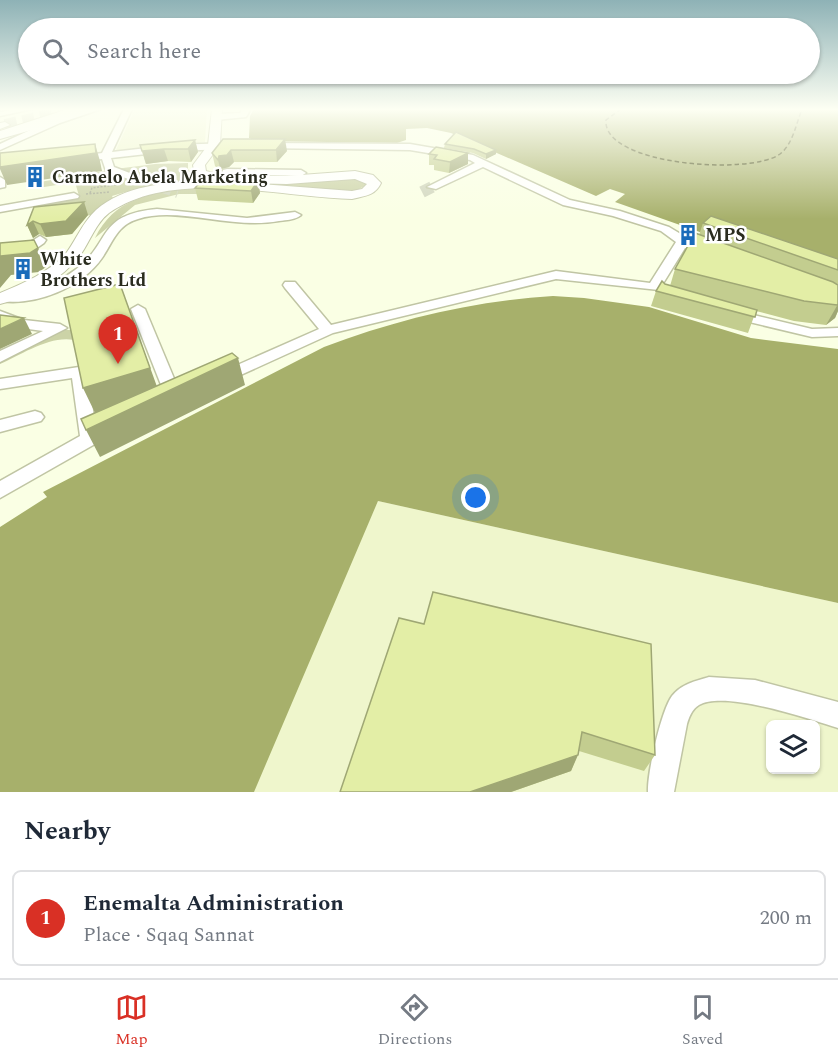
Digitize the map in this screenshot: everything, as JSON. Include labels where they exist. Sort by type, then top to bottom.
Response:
[{"type":"main road","points":[[1,299],[59,269],[74,253],[96,218],[116,204],[130,198],[161,189],[198,186],[352,195],[366,192],[374,183],[368,178],[355,175],[287,180],[221,179],[200,173],[199,165],[213,146]]},
{"type":"street","points":[[111,146],[106,156],[109,169],[131,177]]},
{"type":"street","points":[[71,160],[205,146]]},
{"type":"street","points":[[246,146],[282,160],[301,173]]},
{"type":"street","points":[[235,164],[227,172],[282,160],[410,147],[473,158],[567,203],[615,213],[665,229],[695,249],[717,257]]},
{"type":"street","points":[[432,187],[483,163]]},
{"type":"street","points":[[0,180],[1,185]]},
{"type":"street","points":[[0,209],[74,196]]},
{"type":"street","points":[[1,299],[42,294],[84,271],[98,256],[102,243],[114,228],[131,217],[184,214],[266,222],[295,215]]},
{"type":"street","points":[[0,258],[20,254],[40,240]]},
{"type":"street","points":[[207,385],[328,330],[556,275],[654,287],[683,241]]},
{"type":"street","points":[[290,285],[328,330]]},
{"type":"street","points":[[138,309],[180,397],[158,409]]},
{"type":"street","points":[[717,309],[812,333],[838,332]]},
{"type":"street","points":[[0,315],[21,324],[60,328],[0,357]]},
{"type":"street","points":[[0,384],[78,372],[90,439]]},
{"type":"street","points":[[0,426],[35,417]]},
{"type":"street","points":[[0,490],[90,439],[128,423]]},
{"type":"street","points":[[657,791],[682,703],[694,692],[709,688],[769,695],[838,715]]},
{"type":"shaded area","points":[[118,146],[175,146],[114,154]]},
{"type":"shaded area","points":[[481,146],[838,146],[838,281],[615,202],[625,194],[610,189],[596,196]]},
{"type":"shaded area","points":[[188,163],[188,169],[192,174],[218,180],[217,182],[164,184],[125,192],[112,196],[114,200],[92,215],[47,219],[45,203],[79,196],[75,182],[38,188],[34,183],[104,171],[127,179],[133,177],[115,169]]},
{"type":"shaded area","points":[[348,177],[366,183],[366,185],[356,191],[345,192],[238,183],[300,183]]},
{"type":"shaded area","points":[[187,188],[204,188],[199,194],[179,194],[135,205],[95,238],[112,215],[133,201],[146,196]]},
{"type":"shaded area","points":[[553,296],[649,307],[751,338],[838,349],[838,603],[378,501],[254,792],[0,792],[0,527],[47,497],[43,492],[324,347],[380,328],[437,313],[494,302]]},
{"type":"shaded area","points":[[60,330],[72,330],[74,340],[55,340],[0,364],[0,359]]},
{"type":"shaded area","points":[[378,501],[838,603],[838,792],[250,792]]},
{"type":"building","points":[[95,146],[96,153],[0,167],[0,153]]},
{"type":"building","points":[[140,146],[190,146],[188,149],[142,151]]},
{"type":"building","points":[[218,146],[279,146],[276,150],[231,150],[227,155],[219,156],[218,160],[212,153]]},
{"type":"building","points":[[456,146],[487,146],[496,150],[486,154]]},
{"type":"building","points":[[436,147],[468,153],[450,162],[434,159],[437,155],[429,154]]},
{"type":"building","points":[[204,178],[258,181],[251,191],[195,188]]},
{"type":"building","points":[[84,202],[66,221],[40,224],[33,221],[27,225],[34,207]]},
{"type":"building","points":[[711,216],[838,259],[838,270],[703,223]]},
{"type":"building","points":[[695,233],[833,282],[838,285],[838,304],[804,301],[675,269]]},
{"type":"building","points":[[34,240],[38,248],[30,253],[0,257],[0,243]]},
{"type":"building","points":[[662,281],[665,284],[757,310],[755,317],[656,291]]},
{"type":"building","points":[[120,284],[150,368],[83,388],[64,298]]},
{"type":"building","points":[[0,315],[24,318],[0,329]]},
{"type":"building","points":[[232,353],[238,358],[86,430],[81,419]]},
{"type":"building","points":[[433,592],[651,644],[655,755],[582,732],[578,755],[470,792],[340,792],[399,618],[424,624]]},
{"type":"ferry route","points":[[626,146],[651,156],[711,165],[764,161],[780,154],[787,146]]},
{"type":"tunnel","points":[[131,177],[165,188]]},
{"type":"tunnel","points":[[160,186],[178,192]]},
{"type":"tunnel","points":[[422,192],[432,187]]},
{"type":"place","name":"Carmelo Abela Marketing","points":[[35,177]]},
{"type":"place","name":"MPS","points":[[688,235]]},
{"type":"place","name":"White Brothers Ltd","points":[[23,269]]},
{"type":"place","name":"Enemalta Administration","points":[[118,364]]}]
